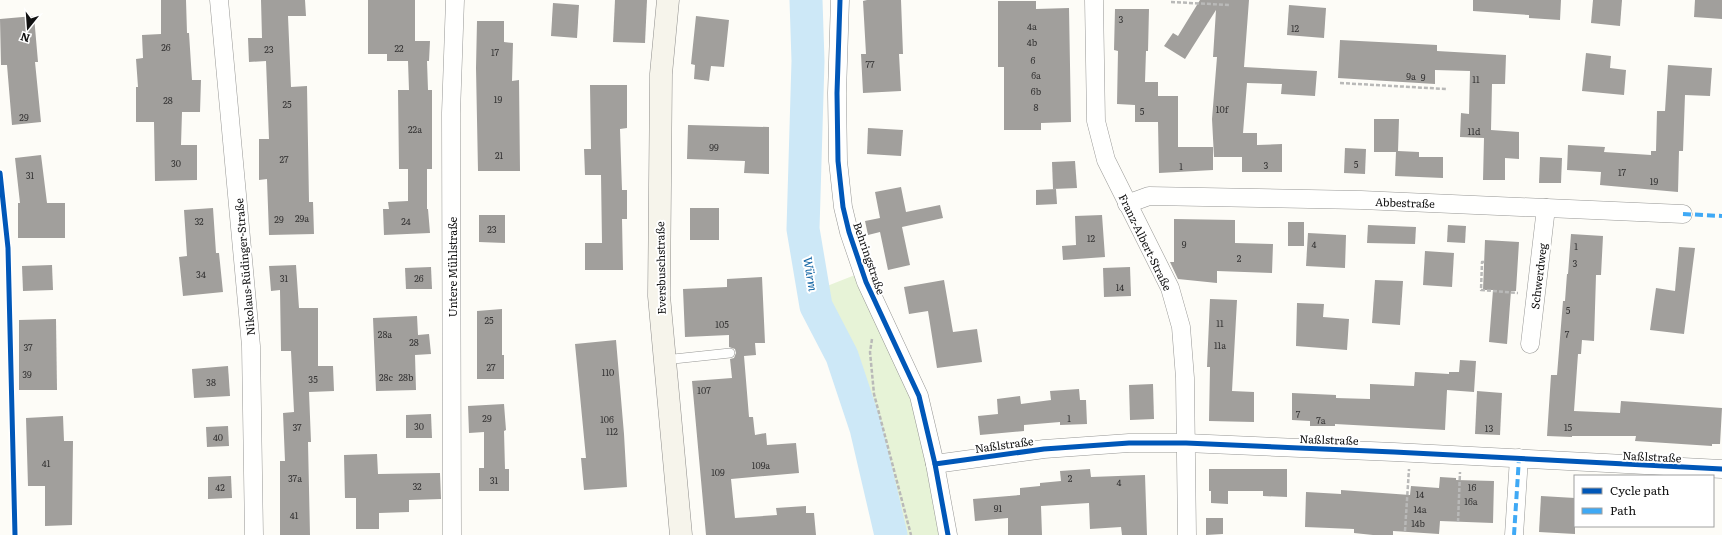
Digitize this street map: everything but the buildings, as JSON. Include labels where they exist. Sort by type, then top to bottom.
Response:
[{"type":"main road","name":"Eversbuschstraße","points":[[668,0],[660,74],[659,296],[680,535]]},
{"type":"street","name":"Nikolaus-Rüdinger-Straße","points":[[219,0],[251,346],[254,535]]},
{"type":"street","name":"Untere Mühlstraße","points":[[452,535],[451,128],[455,0]]},
{"type":"street","name":"Behringstraße","points":[[840,0],[837,85],[838,161],[843,207],[849,232],[866,282],[919,396],[936,464],[948,535]]},
{"type":"street","name":"Franz-Albert-Straße","points":[[1094,0],[1097,131],[1103,152],[1127,204],[1159,266],[1176,308],[1184,350],[1187,535]]},
{"type":"street","name":"Abbestraße","points":[[1127,204],[1149,196],[1308,198],[1683,214]]},
{"type":"street","name":"Schwerdweg","points":[[1530,344],[1546,208]]},
{"type":"street","name":"Naßlstraße","points":[[936,464],[1044,448],[1129,443],[1186,443],[1461,455],[1722,469]]},
{"type":"street","points":[[1514,535],[1519,458]]},
{"type":"lane","points":[[664,360],[730,353]]},
{"type":"path","points":[[1171,2],[1229,5]]},
{"type":"path","points":[[1340,83],[1446,89]]},
{"type":"path","points":[[1484,262],[1482,262],[1481,290],[1536,295]]},
{"type":"path","points":[[872,337],[870,352],[874,394],[911,535]]},
{"type":"path","points":[[1405,531],[1409,453]]},
{"type":"path","points":[[1458,522],[1461,455]]},
{"type":"green space","points":[[855,275],[922,413],[940,535],[902,535],[889,494],[873,411],[852,343],[822,288]]},
{"type":"waterway","name":"Würm","points":[[806,0],[808,61],[803,229],[816,306],[842,356],[866,428],[891,535]]},
{"type":"marked path","points":[[1683,214],[1722,216]]},
{"type":"marked path","points":[[1514,535],[1519,458]]},
{"type":"cycle path","points":[[840,0],[837,93],[838,161],[843,207],[849,232],[866,282],[919,396],[935,464],[948,535]]},
{"type":"cycle path","points":[[0,173],[8,248],[15,535]]},
{"type":"cycle path","points":[[935,464],[1044,449],[1129,443],[1186,443],[1722,469]]}]
